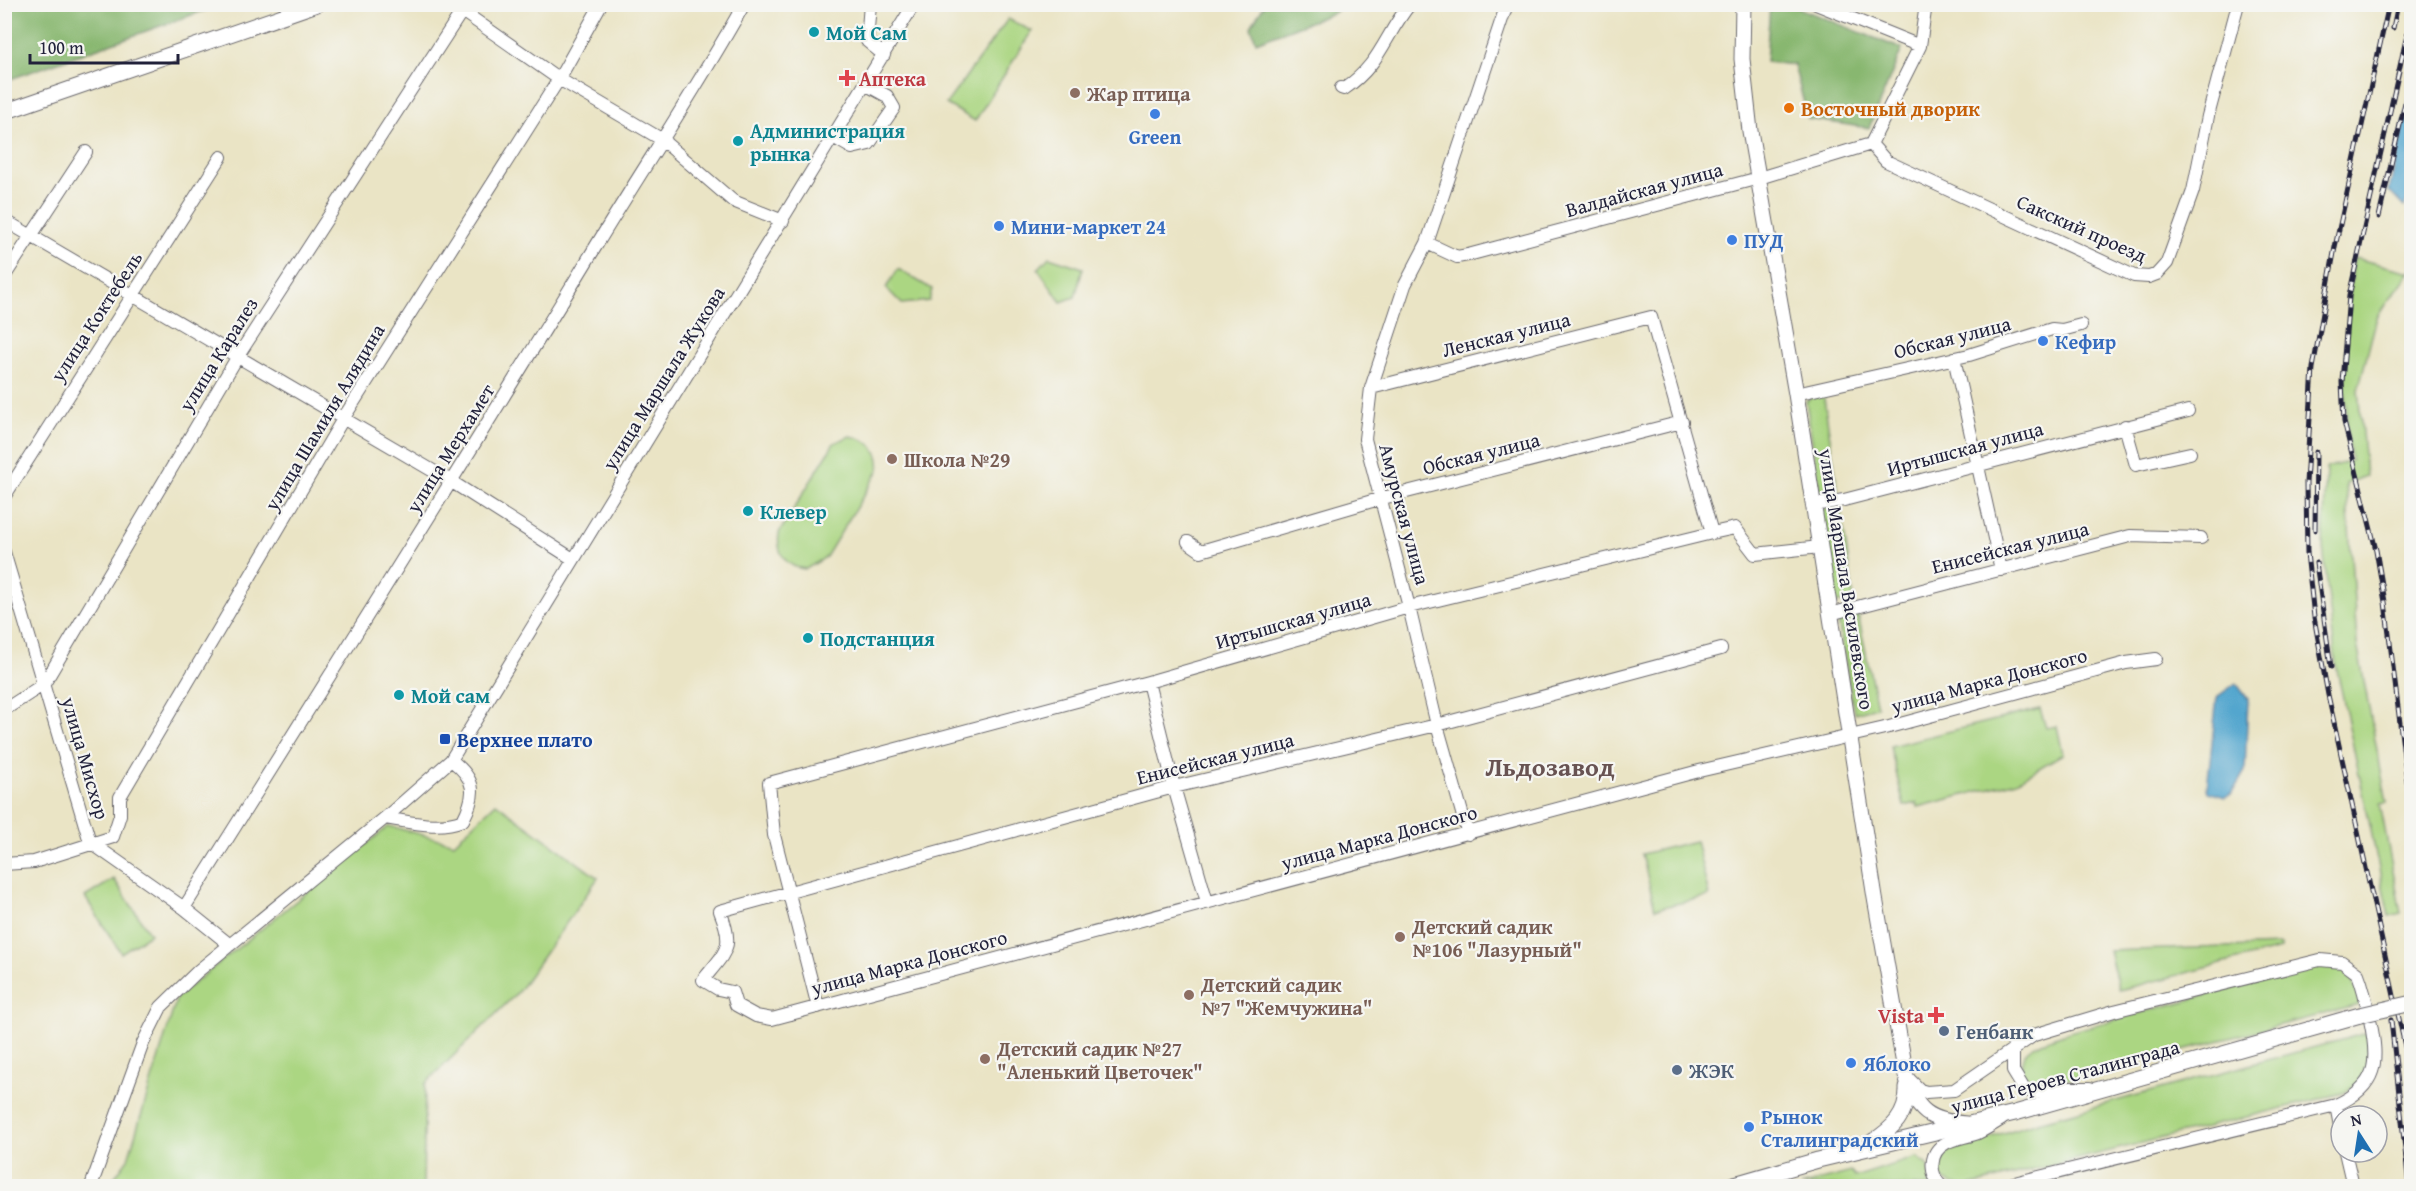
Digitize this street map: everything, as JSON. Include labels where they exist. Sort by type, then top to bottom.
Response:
[{"type":"main road","points":[[4,112],[317,4]]},
{"type":"main road","name":"улица Маршала Василевского","points":[[1740,5],[1744,89],[1796,394],[1906,1076],[1914,1100],[1924,1111],[1946,1122],[1966,1124]]},
{"type":"main road","name":"улица Героев Сталинграда","points":[[1728,1186],[1857,1150],[2015,1113],[2412,1003]]},
{"type":"main road","points":[[1857,1150],[1888,1132],[1897,1122],[1905,1109],[1906,1076]]},
{"type":"street","name":"улица Шамиля Алядина","points":[[90,842],[113,837],[120,815],[120,797],[344,419],[559,79],[601,4]]},
{"type":"street","name":"улица Мерхамет","points":[[183,908],[452,482],[661,139],[715,56],[744,4]]},
{"type":"street","points":[[870,4],[867,41],[884,55]]},
{"type":"street","name":"улица Маршала Жукова","points":[[91,1186],[143,1043],[161,1007],[198,970],[385,818],[451,760],[914,4]]},
{"type":"street","points":[[1341,88],[1344,89],[1362,77],[1372,66],[1410,4]]},
{"type":"street","name":"Амурская улица","points":[[1468,834],[1437,725],[1365,439],[1371,388],[1405,285],[1427,243],[1508,4]]},
{"type":"street","points":[[1816,4],[1920,46]]},
{"type":"street","points":[[1871,144],[1920,46],[1926,4]]},
{"type":"street","name":"Сакский проезд","points":[[1871,144],[1886,161],[2134,276],[2141,278],[2157,274],[2167,263],[2193,191],[2208,116],[2238,4]]},
{"type":"street","name":"улица Каралез","points":[[4,710],[44,684],[238,356],[462,10],[559,79]]},
{"type":"street","points":[[559,79],[661,139],[733,201],[783,221]]},
{"type":"street","points":[[833,137],[852,148],[869,144],[894,108],[887,96],[866,84]]},
{"type":"street","name":"Валдайская улица","points":[[1427,243],[1457,257],[1468,255],[1759,178],[1871,144]]},
{"type":"street","points":[[4,277],[86,152]]},
{"type":"street","name":"улица Коктебель","points":[[4,497],[221,157]]},
{"type":"street","points":[[4,220],[31,238],[134,294],[452,482],[573,559]]},
{"type":"street","name":"Ленская улица","points":[[1371,388],[1651,317],[1682,422]]},
{"type":"street","name":"Обская улица","points":[[1796,394],[1954,358],[2052,329],[2062,330],[2081,325]]},
{"type":"street","points":[[1954,358],[2001,570]]},
{"type":"street","name":"Иртышская улица","points":[[1814,505],[2188,411]]},
{"type":"street","points":[[1682,422],[1712,533]]},
{"type":"street","name":"Обская улица","points":[[1188,542],[1201,550],[1379,499],[1682,422]]},
{"type":"street","points":[[2125,426],[2136,465],[2190,453]]},
{"type":"street","name":"Иртышская улица","points":[[788,894],[774,835],[770,783],[1148,682],[1409,607],[1712,533],[1735,528],[1755,554],[1820,547]]},
{"type":"street","name":"Енисейская улица","points":[[1830,614],[2130,536],[2201,538]]},
{"type":"street","name":"улица Мисхор","points":[[4,552],[90,842],[183,908],[230,945]]},
{"type":"street","points":[[4,601],[17,597]]},
{"type":"street","name":"Енисейская улица","points":[[720,911],[1174,787],[1437,725],[1721,649]]},
{"type":"street","name":"улица Марка Донского","points":[[720,911],[728,932],[728,944],[703,980],[718,989],[732,992],[736,1005],[764,1018],[772,1019],[1710,768],[1851,734],[1890,727],[2126,663],[2156,659]]},
{"type":"street","points":[[1148,682],[1174,787],[1207,902]]},
{"type":"street","points":[[385,818],[432,826],[449,826],[463,820],[471,805],[473,788],[465,770],[451,760]]},
{"type":"street","points":[[4,864],[34,862],[90,842]]},
{"type":"street","points":[[788,894],[818,1007]]},
{"type":"street","points":[[1906,1076],[1920,1090],[1926,1092],[1954,1090],[1969,1083],[2013,1048],[2034,1035],[2114,1011],[2309,962],[2330,960],[2342,962],[2358,974],[2376,1057],[2371,1076],[2360,1092],[2355,1097],[2338,1104]]},
{"type":"street","points":[[2013,1048],[2012,1066],[2015,1078],[2030,1092],[2064,1088],[2104,1088]]},
{"type":"street","points":[[2002,1186],[2018,1185],[2329,1107]]},
{"type":"street","points":[[1941,1186],[1935,1179],[1932,1168],[1939,1148],[1947,1142],[1978,1132],[2015,1113]]},
{"type":"street","points":[[2348,1164],[2353,1186]]},
{"type":"green space","points":[[5,4],[220,4],[220,5],[5,81]]},
{"type":"green space","points":[[1264,5],[1339,5],[1336,12],[1256,42],[1251,27]]},
{"type":"green space","points":[[1770,5],[1791,5],[1902,49],[1869,128],[1808,119],[1794,65],[1766,62]]},
{"type":"green space","points":[[1008,19],[1032,31],[975,121],[946,104]]},
{"type":"green space","points":[[1049,257],[1083,268],[1075,297],[1061,302],[1038,269]]},
{"type":"green space","points":[[2354,258],[2410,272],[2377,317],[2358,390],[2366,476],[2346,484],[2357,644],[2387,803],[2380,804],[2401,913],[2389,916],[2336,665],[2323,547],[2326,468],[2351,461],[2345,385]]},
{"type":"green space","points":[[898,269],[932,289],[929,301],[902,304],[886,288]]},
{"type":"green space","points":[[1823,392],[1838,491],[1820,494],[1806,401]]},
{"type":"green space","points":[[850,436],[863,440],[873,447],[878,457],[879,470],[826,557],[806,569],[793,566],[781,553],[779,533],[834,443]]},
{"type":"green space","points":[[1840,505],[1854,600],[1834,604],[1821,510]]},
{"type":"green space","points":[[1858,614],[1877,707],[1854,713],[1838,619]]},
{"type":"green space","points":[[2040,709],[2046,728],[2057,726],[2063,754],[2017,781],[1918,807],[1917,803],[1904,806],[1890,746]]},
{"type":"green space","points":[[496,803],[598,878],[518,992],[425,1084],[423,1186],[108,1186],[128,1159],[177,997],[389,826],[454,843]]},
{"type":"green space","points":[[1696,841],[1709,896],[1655,909],[1642,854]]},
{"type":"green space","points":[[114,879],[150,934],[121,953],[85,897]]},
{"type":"green space","points":[[2281,945],[2281,949],[2119,990],[2109,951]]},
{"type":"green space","points":[[2325,964],[2341,970],[2350,977],[2359,1005],[2045,1085],[2031,1084],[2024,1078],[2022,1060],[2026,1052],[2049,1039]]},
{"type":"green space","points":[[2367,1033],[2366,1068],[2358,1082],[2343,1093],[1969,1186],[1951,1184],[1940,1176],[1938,1170],[1943,1157],[1951,1150],[2038,1122]]},
{"type":"green space","points":[[1917,1157],[1928,1165],[1930,1186],[1800,1186],[1851,1172],[1855,1177]]},
{"type":"water","points":[[2411,92],[2411,194],[2404,207],[2389,191]]},
{"type":"water","points":[[2236,683],[2248,699],[2245,771],[2231,795],[2225,797],[2208,792],[2207,788],[2217,697]]},
{"type":"railway","points":[[2389,4],[2335,247],[2313,368],[2306,483],[2307,553],[2314,617],[2328,695],[2412,1078]]},
{"type":"railway","points":[[2393,28],[2398,4]]},
{"type":"railway","points":[[2408,788],[2385,602],[2376,550],[2344,422],[2342,382],[2349,296],[2412,12]]},
{"type":"railway","points":[[2379,217],[2412,72]]},
{"type":"railway","points":[[2315,530],[2316,452]]},
{"type":"railway","points":[[2316,563],[2331,667]]},
{"type":"railway","points":[[2391,1020],[2409,1186]]},
{"type":"place","name":"Мой Сам","points":[[814,32]]},
{"type":"place","name":"Аптека","points":[[847,78]]},
{"type":"place","name":"Жар птица","points":[[1075,93]]},
{"type":"place","name":"Восточный дворик","points":[[1789,108]]},
{"type":"place","name":"Green","points":[[1155,114]]},
{"type":"place","name":"Администрация рынка","points":[[738,141]]},
{"type":"place","name":"Мини-маркет 24","points":[[999,226]]},
{"type":"place","name":"ПУД","points":[[1732,240]]},
{"type":"place","name":"Кефир","points":[[2043,341]]},
{"type":"place","name":"Школа №29","points":[[892,459]]},
{"type":"place","name":"Клевер","points":[[748,511]]},
{"type":"place","name":"Подстанция","points":[[808,638]]},
{"type":"place","name":"Мой сам","points":[[399,695]]},
{"type":"place","name":"Верхнее плато","points":[[445,739]]},
{"type":"place","name":"Детский садик №106 \"Лазурный\"","points":[[1400,937]]},
{"type":"place","name":"Детский садик №7 \"Жемчужина\"","points":[[1189,995]]},
{"type":"place","name":"Vista","points":[[1936,1015]]},
{"type":"place","name":"Генбанк","points":[[1944,1031]]},
{"type":"place","name":"Детский садик №27 \"Аленький Цветочек\"","points":[[985,1059]]},
{"type":"place","name":"Яблоко","points":[[1851,1063]]},
{"type":"place","name":"ЖЭК","points":[[1677,1070]]},
{"type":"place","name":"Рынок Сталинградский","points":[[1749,1127]]},
{"type":"district","name":"Льдозавод","points":[[1550,766]]}]
